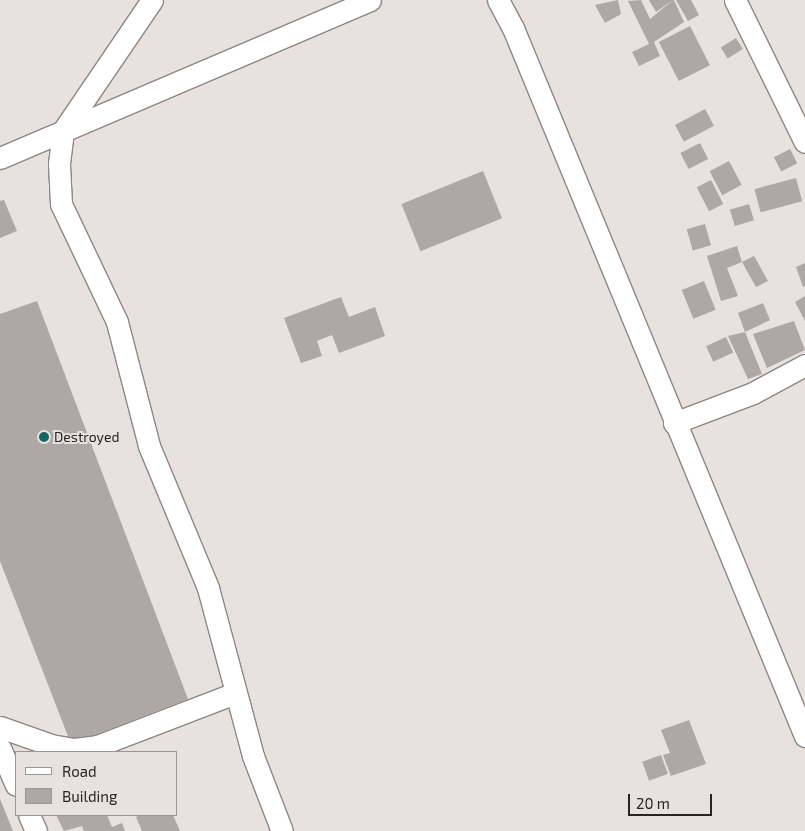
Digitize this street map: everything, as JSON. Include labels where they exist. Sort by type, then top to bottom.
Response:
[{"type":"street","points":[[152,0],[63,131],[59,164],[61,204],[117,322],[149,446],[208,588],[253,756],[282,831]]},
{"type":"street","points":[[0,158],[370,0]]},
{"type":"street","points":[[498,0],[513,28],[805,736]]},
{"type":"street","points":[[735,0],[805,142]]},
{"type":"street","points":[[674,422],[753,393],[805,365]]},
{"type":"street","points":[[0,727],[51,745],[89,747],[235,693]]},
{"type":"street","points":[[0,748],[15,783]]},
{"type":"street","points":[[29,816],[36,831]]},
{"type":"building","points":[[618,0],[621,14],[605,23],[595,5]]},
{"type":"building","points":[[641,0],[650,19],[674,0],[684,22],[654,42],[660,56],[639,66],[632,52],[649,44],[628,1]]},
{"type":"building","points":[[649,0],[673,0],[656,12]]},
{"type":"building","points":[[676,0],[691,0],[699,15],[688,21]]},
{"type":"building","points":[[690,26],[710,65],[679,81],[659,42]]},
{"type":"building","points":[[736,38],[743,49],[728,59],[721,48]]},
{"type":"building","points":[[705,109],[714,126],[684,142],[675,125]]},
{"type":"building","points":[[700,143],[708,159],[689,169],[680,153]]},
{"type":"building","points":[[790,149],[797,163],[781,171],[774,157]]},
{"type":"building","points":[[729,161],[742,185],[722,195],[710,171]]},
{"type":"building","points":[[483,171],[502,218],[421,251],[401,204]]},
{"type":"building","points":[[796,178],[802,201],[761,212],[754,189]]},
{"type":"building","points":[[711,180],[723,204],[709,211],[697,187]]},
{"type":"building","points":[[4,200],[17,231],[0,238],[0,201]]},
{"type":"building","points":[[749,204],[754,220],[735,226],[730,210]]},
{"type":"building","points":[[705,224],[711,245],[693,250],[687,229]]},
{"type":"building","points":[[737,246],[742,262],[727,268],[738,296],[721,301],[707,256]]},
{"type":"building","points":[[754,256],[768,281],[756,287],[742,262]]},
{"type":"building","points":[[805,263],[805,286],[803,287],[796,267]]},
{"type":"building","points":[[704,281],[716,310],[693,319],[682,290]]},
{"type":"building","points":[[805,296],[805,321],[795,302]]},
{"type":"building","points":[[341,297],[349,317],[375,307],[385,336],[339,353],[332,335],[317,341],[322,356],[301,363],[284,318]]},
{"type":"building","name":"Destroyed","points":[[37,301],[188,699],[71,744],[0,561],[0,314]]},
{"type":"building","points":[[763,303],[770,320],[745,332],[738,313]]},
{"type":"building","points":[[794,321],[805,350],[767,368],[753,334]]},
{"type":"building","points":[[745,332],[762,374],[748,379],[728,336]]},
{"type":"building","points":[[726,337],[733,352],[713,362],[706,346]]},
{"type":"building","points":[[689,720],[706,764],[671,776],[663,755],[670,753],[661,730]]},
{"type":"building","points":[[661,755],[668,774],[649,781],[642,762]]},
{"type":"building","points":[[0,799],[13,831],[0,831]]},
{"type":"building","points":[[56,816],[107,816],[112,827],[122,823],[125,831],[84,831],[82,826],[64,831]]},
{"type":"building","points":[[173,816],[180,831],[142,831],[136,817]]},
{"type":"place","name":"Destroyed","points":[[44,437]]}]
